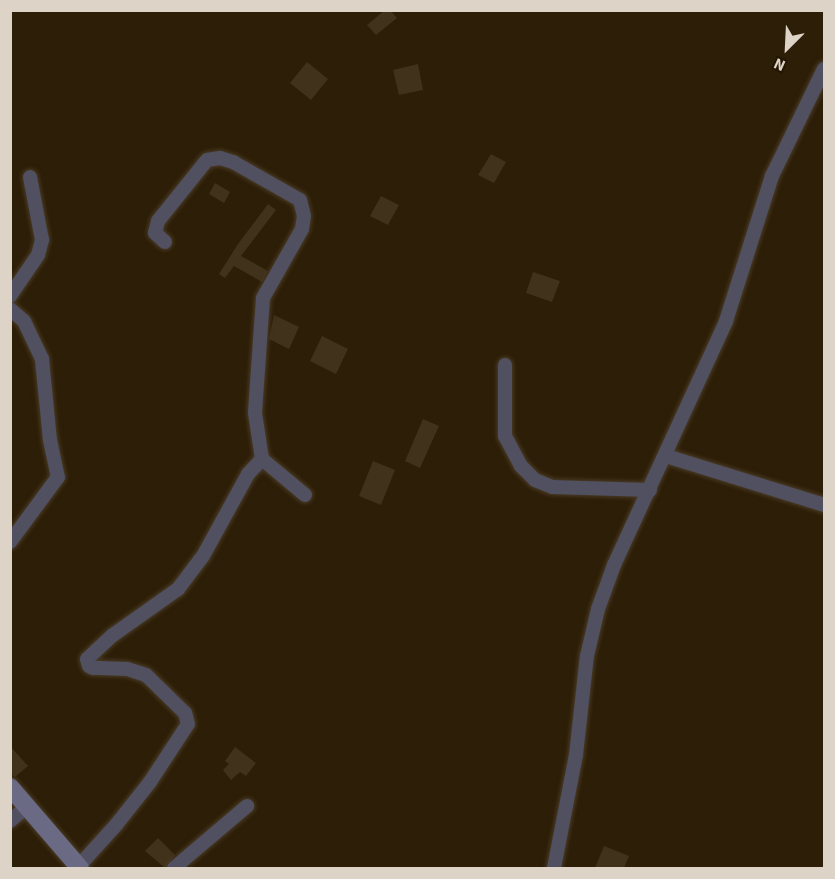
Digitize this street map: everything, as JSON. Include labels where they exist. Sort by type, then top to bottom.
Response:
[{"type":"main road","points":[[10,787],[79,868]]},
{"type":"street","points":[[554,868],[576,755],[587,656],[598,609],[614,565],[726,321],[772,176],[825,69]]},
{"type":"street","points":[[165,242],[155,233],[158,221],[207,160],[220,158],[233,162],[300,200],[304,216],[302,229],[263,298],[255,413],[262,459],[305,495]]},
{"type":"street","points":[[10,296],[38,255],[42,240],[30,177]]},
{"type":"street","points":[[10,309],[24,321],[42,359],[50,440],[58,477],[10,542]]},
{"type":"street","points":[[505,365],[505,436],[521,466],[535,480],[552,488],[650,490]]},
{"type":"street","points":[[666,456],[825,505]]},
{"type":"street","points":[[79,868],[143,791],[188,724],[185,713],[146,675],[127,669],[93,668],[89,666],[87,659],[113,635],[178,589],[203,556],[248,474],[262,459]]},
{"type":"street","points":[[10,821],[28,806]]},
{"type":"street","points":[[174,868],[248,806]]},
{"type":"building","points":[[385,10],[390,10],[397,18],[376,35],[367,25]]},
{"type":"building","points":[[307,62],[328,79],[311,100],[290,83]]},
{"type":"building","points":[[418,64],[423,90],[399,95],[393,70]]},
{"type":"building","points":[[491,154],[506,162],[494,183],[478,175]]},
{"type":"building","points":[[215,183],[230,192],[224,203],[209,194]]},
{"type":"building","points":[[381,196],[399,205],[388,225],[370,216]]},
{"type":"building","points":[[268,204],[276,210],[241,256],[268,271],[262,282],[234,266],[225,278],[219,274]]},
{"type":"building","points":[[533,272],[560,281],[552,302],[526,293]]},
{"type":"building","points":[[274,315],[299,327],[289,349],[269,339]]},
{"type":"building","points":[[322,336],[348,349],[336,374],[310,361]]},
{"type":"building","points":[[423,419],[439,426],[420,468],[405,461]]},
{"type":"building","points":[[373,461],[395,470],[381,505],[359,496]]},
{"type":"building","points":[[10,746],[28,766],[15,777],[10,773]]},
{"type":"building","points":[[235,747],[256,763],[246,776],[240,772],[231,780],[223,770],[229,764],[225,761]]},
{"type":"building","points":[[158,838],[175,855],[165,868],[145,851]]},
{"type":"building","points":[[604,846],[629,856],[624,868],[595,868]]}]
